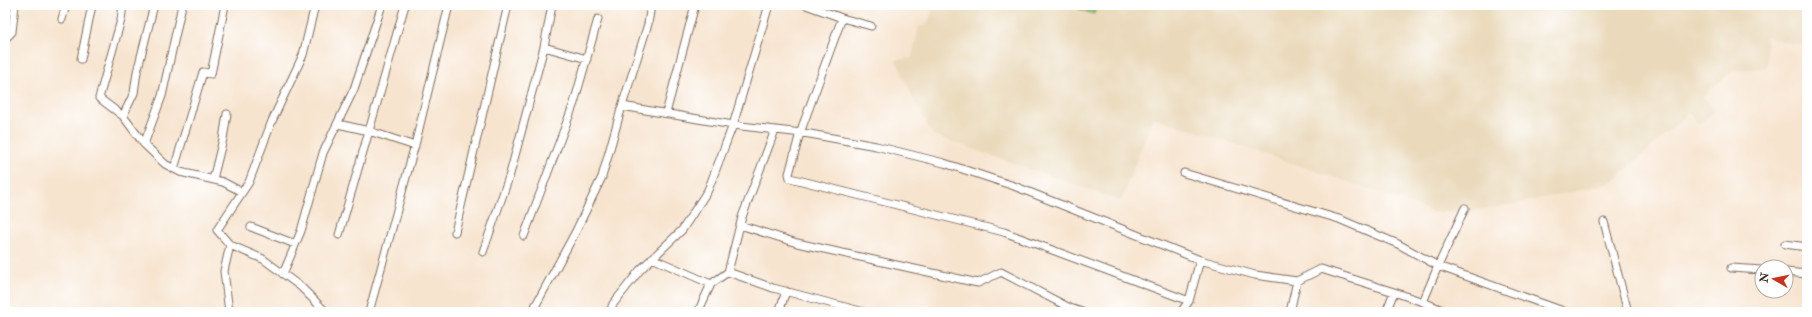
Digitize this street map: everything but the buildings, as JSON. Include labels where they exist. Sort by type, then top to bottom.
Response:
[{"type":"street","points":[[5,39],[12,32],[15,5]]},
{"type":"street","points":[[62,20],[66,5]]},
{"type":"street","points":[[81,58],[92,5]]},
{"type":"street","points":[[123,5],[121,20],[99,98],[123,116],[144,144],[165,164],[180,172],[223,182],[242,192]]},
{"type":"street","points":[[123,116],[134,94],[137,72],[154,5]]},
{"type":"street","points":[[144,144],[162,96],[182,5]]},
{"type":"street","points":[[174,169],[203,72],[211,74],[225,5]]},
{"type":"street","points":[[315,5],[303,55],[272,121],[249,182],[217,230],[230,245],[263,259],[301,287],[326,312]]},
{"type":"street","points":[[283,274],[295,244],[323,153],[354,89],[382,5]]},
{"type":"street","points":[[339,235],[405,5]]},
{"type":"street","points":[[369,312],[415,146],[449,5]]},
{"type":"street","points":[[455,232],[508,5]]},
{"type":"street","points":[[483,252],[510,174],[544,47],[552,5]]},
{"type":"street","points":[[532,312],[575,233],[602,177],[622,106],[648,24],[651,5]]},
{"type":"street","points":[[666,113],[695,5]]},
{"type":"street","points":[[610,312],[613,304],[652,258],[682,230],[708,190],[733,125],[769,5]]},
{"type":"street","points":[[806,5],[842,18],[871,26]]},
{"type":"street","points":[[842,18],[800,133],[789,174],[790,178],[1004,232],[1189,301]]},
{"type":"street","points":[[524,236],[574,103],[598,19]]},
{"type":"street","points":[[544,47],[587,59]]},
{"type":"street","points":[[622,106],[733,125],[800,133],[876,146],[951,165],[1014,186],[1200,260],[1255,275],[1297,281],[1321,269],[1394,292],[1447,312]]},
{"type":"street","points":[[213,179],[223,139],[227,114]]},
{"type":"street","points":[[338,124],[369,131],[415,146]]},
{"type":"street","points":[[698,312],[711,284],[728,272],[740,225],[775,130]]},
{"type":"street","points":[[1184,173],[1338,220],[1398,244],[1438,266],[1566,312]]},
{"type":"street","points":[[1423,302],[1465,208]]},
{"type":"street","points":[[1604,222],[1628,312]]},
{"type":"street","points":[[740,225],[797,243],[978,283],[1001,272],[1070,308],[1082,312]]},
{"type":"street","points":[[251,227],[295,244]]},
{"type":"street","points":[[1785,244],[1807,246]]},
{"type":"street","points":[[229,312],[224,272],[230,245]]},
{"type":"street","points":[[652,258],[711,284]]},
{"type":"street","points":[[1181,312],[1189,301],[1200,260]]},
{"type":"street","points":[[1731,268],[1754,269]]},
{"type":"street","points":[[728,272],[786,291],[864,312]]},
{"type":"street","points":[[1794,273],[1807,274]]},
{"type":"street","points":[[1290,312],[1297,281]]},
{"type":"street","points":[[778,312],[786,291]]},
{"type":"street","points":[[1386,312],[1394,292]]},
{"type":"shaded area","points":[[934,5],[1807,5],[1807,47],[1766,37],[1767,67],[1733,71],[1702,96],[1716,110],[1699,124],[1689,112],[1612,183],[1520,203],[1472,211],[1432,212],[1369,189],[1153,117],[1121,201],[933,135],[915,102],[896,60],[912,58],[919,27],[927,24]]},
{"type":"green space","points":[[1067,5],[1097,5],[1094,14]]}]
